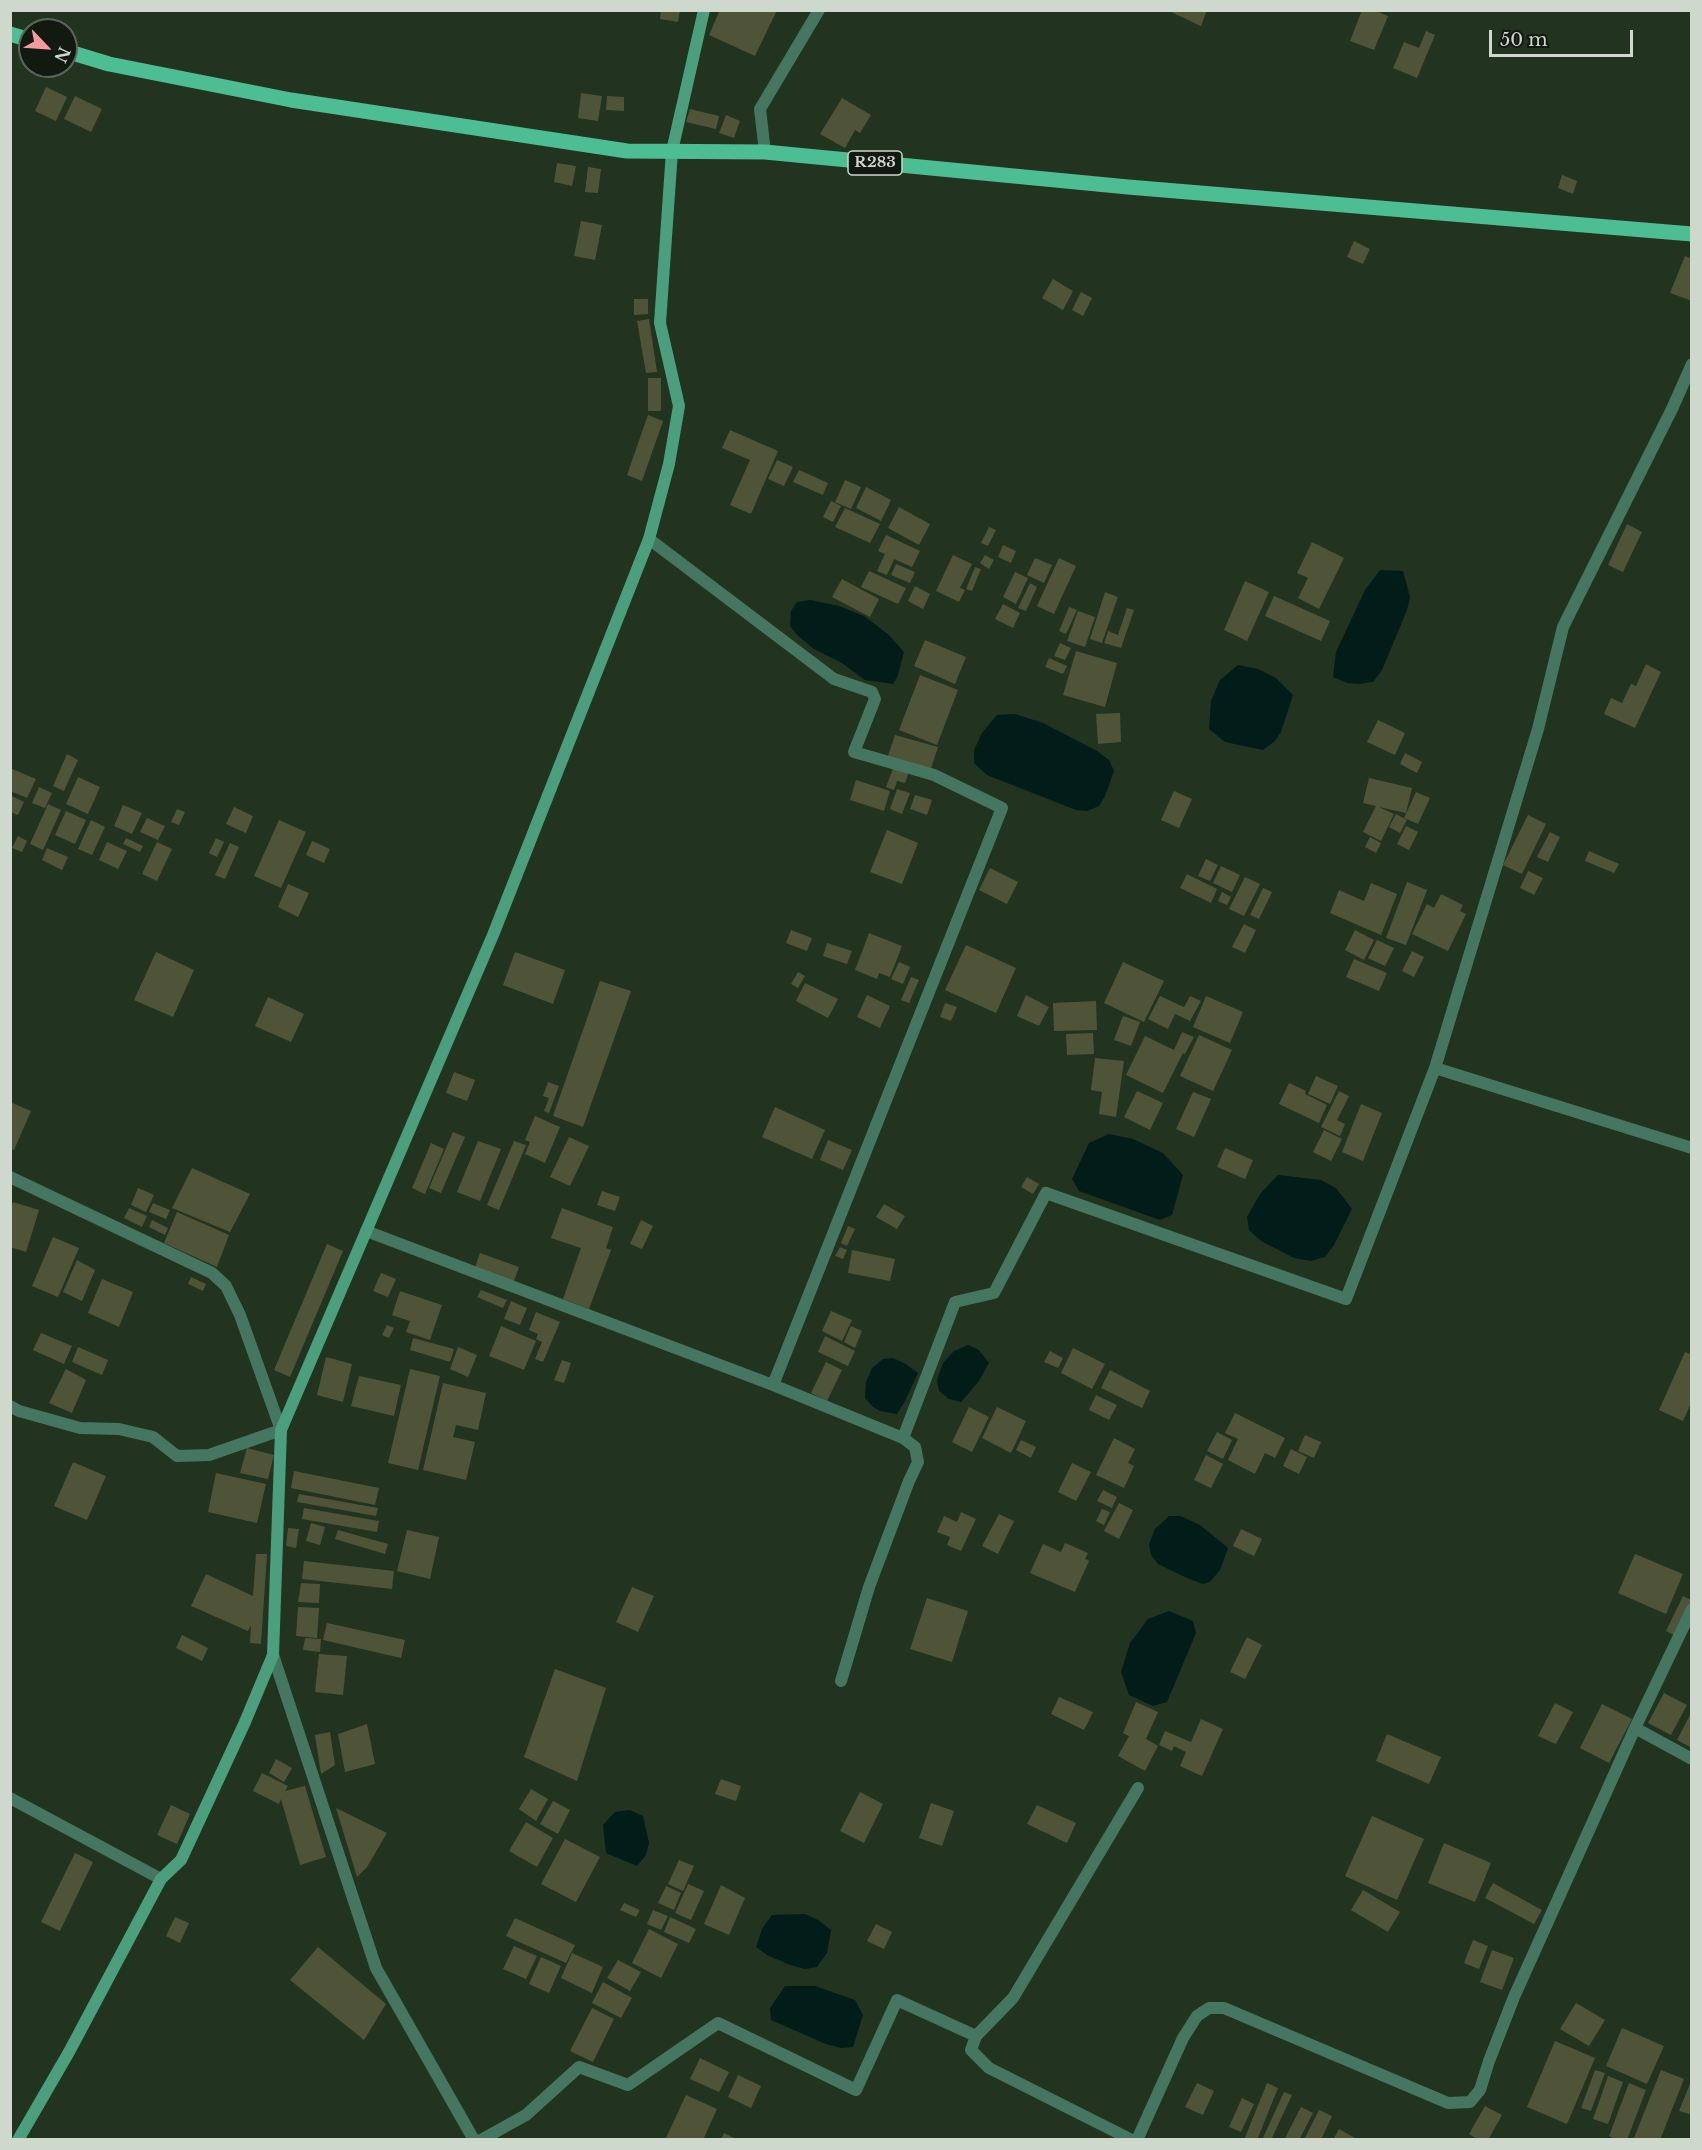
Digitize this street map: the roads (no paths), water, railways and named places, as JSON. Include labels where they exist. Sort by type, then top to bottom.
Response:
[{"type":"main road","name":"R283","points":[[78,55],[109,64],[291,100],[627,151],[765,152],[1128,187],[1692,234]]},
{"type":"street","points":[[474,2139],[376,1968],[273,1655],[281,1430],[494,935],[650,539],[669,464],[679,406],[660,322],[672,151],[704,10]]},
{"type":"street","points":[[765,152],[760,109],[819,10]]},
{"type":"street","points":[[903,1438],[955,1302],[994,1293],[1046,1193],[1346,1299],[1435,1068],[1538,729],[1563,627],[1692,364]]},
{"type":"street","points":[[650,539],[834,679],[872,692],[875,699],[854,752],[933,775],[1002,808],[773,1385]]},
{"type":"street","points":[[1435,1068],[1692,1148]]},
{"type":"street","points":[[10,1177],[212,1273],[226,1286],[240,1315],[281,1430]]},
{"type":"street","points":[[366,1232],[773,1385],[903,1438],[915,1447],[918,1462],[868,1587],[841,1681]]},
{"type":"street","points":[[10,1406],[19,1411],[80,1428],[119,1429],[153,1437],[177,1456],[209,1455],[281,1430]]},
{"type":"street","points":[[1137,2139],[1183,2038],[1197,2016],[1209,2008],[1224,2008],[1448,2103],[1470,2102],[1480,2090],[1514,1997],[1635,1728],[1692,1609]]},
{"type":"street","points":[[18,2139],[69,2052],[161,1879],[181,1860],[245,1722],[273,1655]]},
{"type":"street","points":[[1635,1728],[1692,1760]]},
{"type":"street","points":[[1132,2139],[989,2068],[971,2050],[976,2036],[1012,1998],[1138,1788]]},
{"type":"street","points":[[10,1798],[161,1879]]},
{"type":"street","points":[[481,2139],[526,2115],[579,2067],[628,2085],[718,2023],[856,2090],[897,2000],[976,2036]]},
{"type":"water","points":[[1380,570],[1403,571],[1410,597],[1407,610],[1382,670],[1373,682],[1347,683],[1333,677],[1336,652],[1365,590]]},
{"type":"water","points":[[810,600],[839,606],[864,616],[889,635],[904,652],[898,675],[893,684],[865,680],[842,663],[814,649],[798,636],[790,626],[791,611],[797,602]]},
{"type":"water","points":[[1238,665],[1258,669],[1276,678],[1293,695],[1281,732],[1275,741],[1263,750],[1225,742],[1209,729],[1211,701],[1220,680]]},
{"type":"water","points":[[1015,714],[1043,723],[1097,751],[1109,760],[1114,771],[1099,806],[1087,811],[1076,810],[987,775],[974,763],[974,750],[982,733],[997,715]]},
{"type":"water","points":[[1109,1134],[1133,1139],[1163,1153],[1183,1175],[1172,1215],[1160,1220],[1079,1191],[1072,1179],[1089,1143]]},
{"type":"water","points":[[1278,1175],[1321,1180],[1336,1188],[1352,1209],[1334,1245],[1325,1257],[1311,1261],[1294,1258],[1261,1241],[1249,1230],[1247,1217],[1260,1194]]},
{"type":"water","points":[[968,1345],[979,1350],[989,1363],[979,1381],[961,1402],[949,1399],[939,1391],[937,1380],[943,1363],[954,1351]]},
{"type":"water","points":[[893,1358],[918,1373],[897,1414],[880,1411],[865,1398],[866,1382],[872,1368],[883,1359]]},
{"type":"water","points":[[1169,1516],[1181,1516],[1200,1525],[1228,1548],[1220,1570],[1210,1582],[1203,1584],[1187,1578],[1158,1564],[1151,1555],[1149,1544],[1155,1529]]},
{"type":"water","points":[[1169,1611],[1193,1621],[1196,1633],[1167,1702],[1153,1706],[1129,1695],[1121,1672],[1130,1643],[1148,1619]]},
{"type":"water","points":[[630,1810],[643,1816],[649,1843],[646,1855],[637,1866],[606,1853],[603,1825],[615,1812]]},
{"type":"water","points":[[805,1914],[831,1930],[827,1953],[817,1967],[805,1969],[790,1965],[767,1955],[756,1947],[762,1929],[772,1915]]},
{"type":"water","points":[[785,1986],[815,1986],[855,2000],[863,2015],[853,2047],[841,2048],[826,2044],[771,2020],[770,2008]]}]
